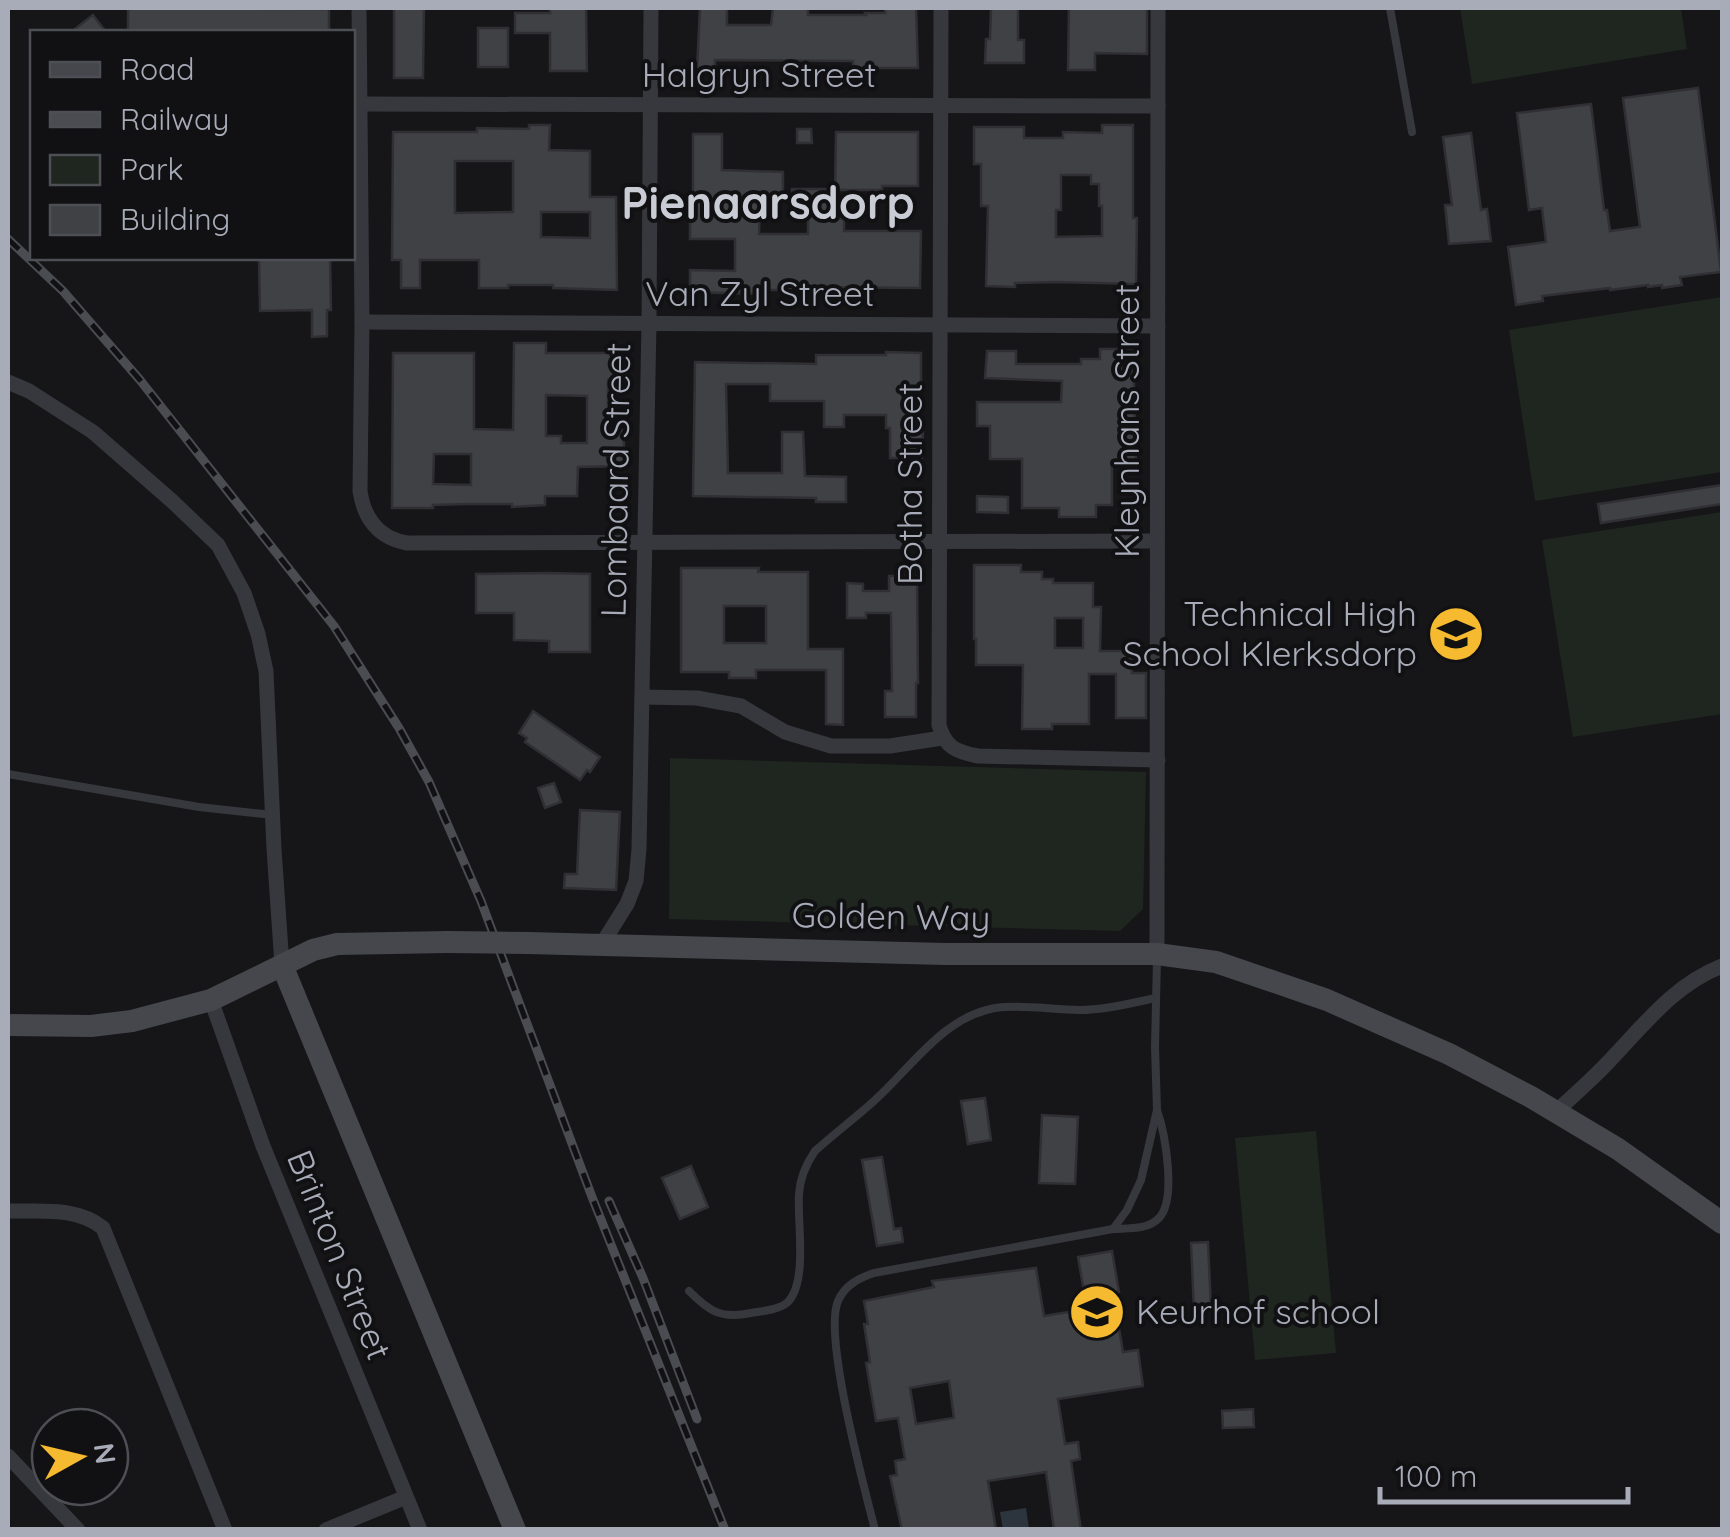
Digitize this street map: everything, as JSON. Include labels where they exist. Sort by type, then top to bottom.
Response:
[{"type":"street","points":[[359,8],[356,104],[362,322],[360,491],[363,510],[371,522],[395,540],[1157,540]]},
{"type":"street","name":"Lombaard Street","points":[[602,944],[627,904],[636,881],[640,849],[651,8]]},
{"type":"street","name":"Botha Street","points":[[941,8],[942,738]]},
{"type":"street","name":"Kleynhans Street","points":[[1157,954],[1158,8]]},
{"type":"street","name":"Halgryn Street","points":[[356,104],[1158,106]]},
{"type":"street","name":"Van Zyl Street","points":[[362,322],[1158,326]]},
{"type":"street","points":[[8,382],[93,432],[172,501],[218,546],[244,592],[266,671],[282,965],[514,1530]]},
{"type":"street","points":[[642,697],[698,698],[741,706],[785,732],[831,746],[890,746],[942,738],[949,747],[978,756],[1158,760]]},
{"type":"street","name":"Golden Way","points":[[8,1025],[91,1026],[132,1021],[212,1000],[314,950],[337,944],[448,942],[945,954],[1157,954],[1216,962],[1327,1000],[1449,1054],[1618,1149],[1722,1223]]},
{"type":"street","points":[[1556,1111],[1674,993],[1722,966]]},
{"type":"street","name":"Brinton Street","points":[[212,1000],[262,1146],[420,1530]]},
{"type":"street","points":[[8,1211],[79,1214],[103,1228],[225,1530]]},
{"type":"street","points":[[8,1456],[78,1530]]},
{"type":"street","points":[[326,1530],[406,1498]]},
{"type":"lane","points":[[1390,8],[1412,132]]},
{"type":"lane","points":[[8,774],[273,816]]},
{"type":"lane","points":[[1113,1230],[1141,1180],[1157,1110],[1157,954]]},
{"type":"lane","points":[[689,1291],[712,1312],[729,1315],[780,1307],[789,1301],[798,1274],[799,1193],[808,1162],[948,1028],[975,1013],[998,1008],[1082,1010],[1156,998]]},
{"type":"lane","points":[[874,1530],[849,1421],[836,1338],[834,1316],[843,1292],[860,1278],[874,1274],[1136,1228],[1158,1220],[1166,1194],[1167,1146],[1157,1110]]},
{"type":"green space","points":[[1460,8],[1681,8],[1687,49],[1472,84]]},
{"type":"green space","points":[[1722,297],[1722,472],[1535,501],[1509,330]]},
{"type":"green space","points":[[1722,512],[1722,714],[1573,737],[1542,540]]},
{"type":"green space","points":[[670,758],[1146,772],[1143,909],[1120,931],[669,919]]},
{"type":"green space","points":[[1316,1131],[1336,1353],[1255,1360],[1235,1138]]},
{"type":"shaded area","points":[[1026,1508],[1029,1529],[1003,1529],[1000,1512]]},
{"type":"building","points":[[128,8],[329,9],[329,30],[128,30]]},
{"type":"building","points":[[394,8],[424,8],[423,78],[394,78]]},
{"type":"building","points":[[550,8],[586,8],[587,71],[550,71],[550,33],[515,33],[515,13],[550,13]]},
{"type":"building","points":[[700,8],[727,8],[727,25],[771,25],[773,8],[808,8],[808,15],[866,15],[885,13],[885,8],[916,8],[918,68],[853,68],[853,61],[715,60],[715,69],[697,69]]},
{"type":"building","points":[[991,8],[1018,8],[1018,40],[1024,40],[1024,63],[985,63]]},
{"type":"building","points":[[1069,8],[1147,8],[1147,54],[1095,53],[1095,70],[1068,70]]},
{"type":"building","points":[[93,15],[104,30],[74,30]]},
{"type":"building","points":[[478,28],[508,28],[508,67],[478,67]]},
{"type":"building","points":[[1698,88],[1721,272],[1680,277],[1682,285],[1542,296],[1543,301],[1516,305],[1508,247],[1546,242],[1542,208],[1529,210],[1517,113],[1591,104],[1610,231],[1640,227],[1623,98]]},
{"type":"building","points":[[529,125],[550,125],[549,150],[590,151],[590,197],[616,197],[617,290],[553,285],[479,288],[479,260],[420,260],[420,288],[401,288],[401,260],[392,260],[393,132],[529,129]],"holes":[[[455,161],[513,161],[513,212],[455,213]],[[541,212],[590,212],[590,238],[541,237]]]},
{"type":"building","points":[[1102,125],[1133,125],[1136,284],[1056,282],[986,286],[988,206],[981,206],[981,164],[974,164],[974,127],[1024,127],[1024,138],[1063,138],[1063,132],[1102,133]],"holes":[[[1061,175],[1091,175],[1091,184],[1099,184],[1102,236],[1056,237]]]},
{"type":"building","points":[[797,129],[811,129],[812,143],[797,143]]},
{"type":"building","points":[[836,132],[918,132],[918,186],[835,190]]},
{"type":"building","points":[[1471,133],[1481,210],[1487,209],[1491,241],[1449,244],[1445,205],[1452,205],[1443,137]]},
{"type":"building","points":[[693,134],[722,134],[722,170],[783,172],[783,201],[760,201],[759,234],[808,234],[808,205],[792,204],[792,189],[833,189],[833,218],[844,219],[844,231],[921,231],[920,288],[807,287],[759,290],[759,294],[690,292],[690,270],[735,271],[735,239],[690,239]]},
{"type":"building","points":[[259,260],[330,260],[327,336],[312,337],[312,310],[260,311]]},
{"type":"building","points":[[514,343],[546,343],[546,353],[624,353],[624,380],[608,380],[608,430],[624,430],[624,466],[578,467],[577,496],[545,496],[545,505],[392,508],[393,353],[474,353],[474,429],[513,430]],"holes":[[[546,395],[587,396],[587,443],[561,443],[561,436],[546,436]],[[434,454],[471,454],[471,485],[433,484]]]},
{"type":"building","points":[[1100,349],[1133,349],[1136,462],[1112,461],[1112,505],[1096,505],[1096,517],[1059,517],[1059,508],[1022,508],[1022,459],[990,459],[990,426],[977,426],[977,402],[1061,402],[1062,381],[985,378],[987,351],[1016,351],[1016,364],[1081,364],[1081,359],[1100,359]]},
{"type":"building","points":[[921,353],[918,431],[923,431],[922,458],[890,458],[886,415],[844,415],[844,427],[824,427],[824,401],[770,401],[770,384],[726,384],[728,473],[782,473],[782,432],[803,432],[805,476],[846,477],[846,502],[693,496],[695,362],[816,364],[816,355]]},
{"type":"building","points":[[1722,485],[1722,504],[1601,523],[1598,504]]},
{"type":"building","points":[[977,496],[1008,497],[1008,513],[977,512]]},
{"type":"building","points":[[974,565],[1021,565],[1021,572],[1042,572],[1042,579],[1053,579],[1053,583],[1093,583],[1093,607],[1101,607],[1100,651],[1132,651],[1132,673],[1146,673],[1146,718],[1116,718],[1116,674],[1089,674],[1089,724],[1022,729],[1023,665],[976,665]],"holes":[[[1055,618],[1083,618],[1083,648],[1055,648]]]},
{"type":"building","points":[[681,568],[808,572],[808,649],[843,649],[843,725],[826,724],[826,670],[756,670],[756,678],[729,678],[729,672],[681,672]],"holes":[[[724,606],[766,606],[766,643],[724,643]]]},
{"type":"building","points":[[476,574],[590,574],[590,652],[549,652],[549,641],[514,640],[514,613],[476,613]]},
{"type":"building","points":[[889,576],[917,576],[916,717],[885,717],[885,691],[892,691],[891,613],[847,618],[847,583],[863,584],[863,591],[889,591]]},
{"type":"building","points":[[533,711],[600,757],[580,780],[525,742],[527,738],[519,733]]},
{"type":"building","points":[[554,783],[561,802],[545,808],[538,788]]},
{"type":"building","points":[[580,810],[620,812],[616,890],[564,888],[565,874],[577,874]]},
{"type":"building","points":[[985,1098],[991,1140],[968,1144],[961,1101]]},
{"type":"building","points":[[1042,1115],[1078,1117],[1075,1184],[1039,1183]]},
{"type":"building","points":[[882,1157],[894,1229],[901,1228],[903,1242],[877,1246],[862,1160]]},
{"type":"building","points":[[691,1166],[708,1207],[680,1219],[662,1178]]},
{"type":"building","points":[[1208,1242],[1211,1309],[1194,1310],[1191,1243]]},
{"type":"building","points":[[1112,1251],[1119,1292],[1113,1293],[1123,1352],[1138,1350],[1143,1386],[1058,1399],[1065,1444],[1078,1442],[1080,1459],[1071,1461],[1081,1530],[1054,1530],[1046,1472],[988,1481],[996,1530],[902,1530],[890,1476],[897,1475],[895,1461],[905,1459],[898,1418],[876,1421],[866,1363],[870,1362],[864,1301],[934,1287],[932,1281],[1036,1268],[1044,1316],[1087,1309],[1078,1257]],"holes":[[[949,1381],[954,1418],[916,1424],[910,1388]]]},
{"type":"building","points":[[1253,1409],[1254,1427],[1223,1428],[1222,1411]]},
{"type":"railway","points":[[8,239],[30,260]]},
{"type":"railway","points":[[30,260],[63,291],[140,380],[334,626],[429,782],[481,901],[592,1197],[725,1530]]},
{"type":"railway","points":[[609,1201],[697,1419]]},
{"type":"place","name":"Technical High School Klerksdorp","points":[[1456,634]]},
{"type":"place","name":"Keurhof school","points":[[1097,1312]]},
{"type":"district","name":"Pienaarsdorp","points":[[768,203]]}]
